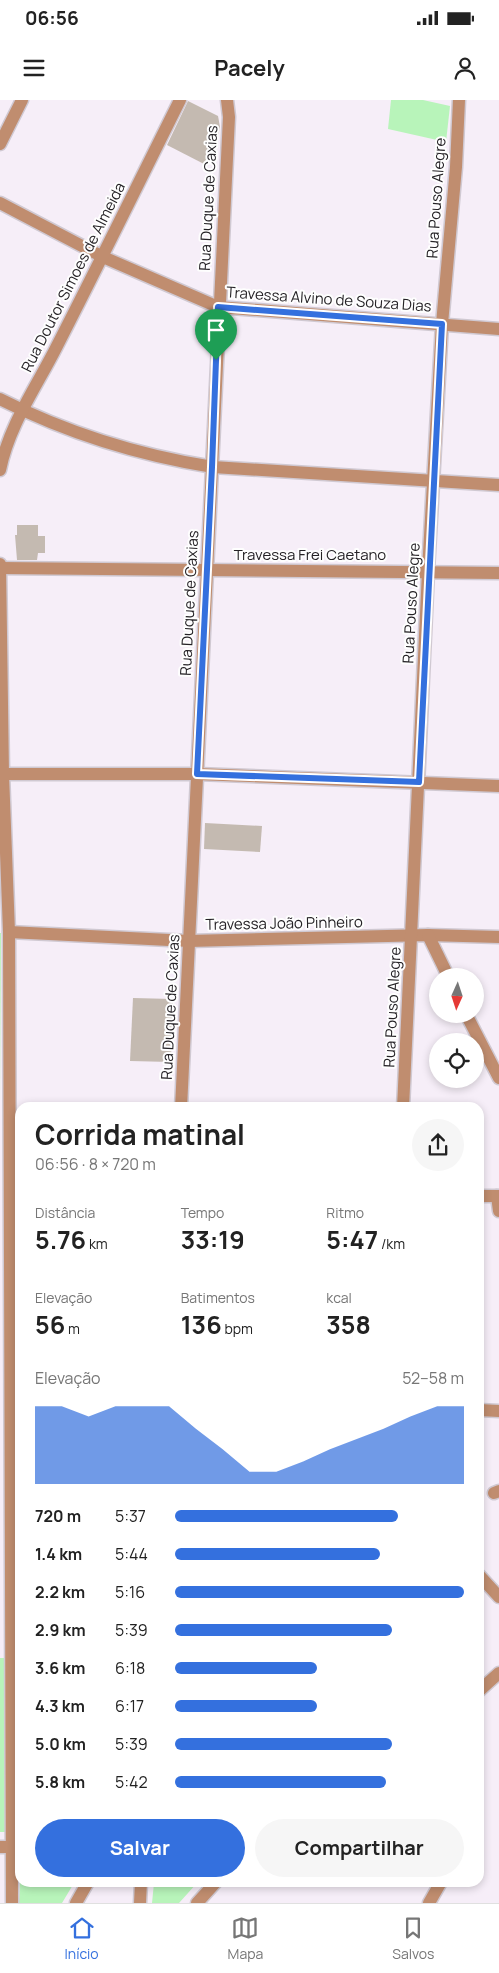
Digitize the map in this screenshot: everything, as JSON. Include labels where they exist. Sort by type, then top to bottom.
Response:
[{"type":"street","points":[[0,144],[22,100]]},
{"type":"street","name":"Rua Doutor Simoes de Almeida","points":[[0,470],[3,455],[22,410],[103,256],[180,100]]},
{"type":"street","name":"Rua Duque de Caxias","points":[[181,1102],[228,117],[227,100]]},
{"type":"street","name":"Rua Pouso Alegre","points":[[404,1102],[428,571],[442,324],[456,168],[459,100]]},
{"type":"street","name":"Travessa Alvino de Souza Dias","points":[[0,203],[103,256],[218,307],[499,329]]},
{"type":"street","points":[[0,399],[22,410],[88,436],[131,450],[212,467],[499,485]]},
{"type":"street","points":[[0,564],[1,774],[9,932],[4,1132],[10,1200],[11,1396],[6,1492],[11,1560],[10,1847],[12,1903]]},
{"type":"street","name":"Travessa Frei Caetano","points":[[0,568],[499,573]]},
{"type":"street","points":[[1,774],[197,774],[499,786]]},
{"type":"street","name":"Travessa João Pinheiro","points":[[9,932],[189,941],[412,936],[499,937]]},
{"type":"street","points":[[428,936],[444,968]]},
{"type":"street","points":[[471,1023],[499,1078]]},
{"type":"street","points":[[484,1196],[498,1196],[499,1212]]},
{"type":"street","points":[[484,1410],[499,1411]]},
{"type":"street","points":[[484,1580],[499,1597]]},
{"type":"street","points":[[484,1686],[499,1673]]},
{"type":"street","points":[[76,1903],[85,1887]]},
{"type":"street","points":[[140,1887],[140,1903]]},
{"type":"street","points":[[197,1903],[212,1887]]},
{"type":"street","points":[[429,1903],[438,1887]]},
{"type":"green space","points":[[391,100],[423,100],[450,106],[446,142],[388,129]]},
{"type":"green space","points":[[0,933],[1,933],[0,1107]]},
{"type":"green space","points":[[0,1658],[6,1658],[6,1832],[0,1832]]},
{"type":"green space","points":[[20,1887],[72,1887],[62,1903],[19,1903]]},
{"type":"green space","points":[[154,1887],[193,1887],[179,1903],[152,1903]]},
{"type":"building","points":[[188,101],[218,116],[220,127],[218,137],[204,164],[167,145]]},
{"type":"building","points":[[17,525],[38,525],[38,536],[45,536],[45,553],[38,553],[37,560],[17,560],[15,535],[17,535]]},
{"type":"building","points":[[205,823],[262,826],[260,852],[204,849]]},
{"type":"building","points":[[133,998],[173,999],[171,1062],[130,1061]]},
{"type":"route","points":[[218,307],[442,324],[428,571],[419,782],[197,774],[216,360],[218,307]]}]
